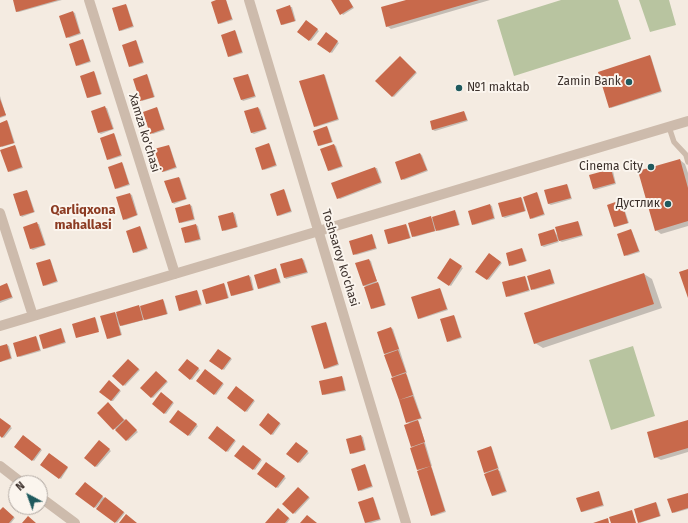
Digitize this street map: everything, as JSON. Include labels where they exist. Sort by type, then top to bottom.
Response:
[{"type":"street","name":"Xamza ko'chasi","points":[[89,0],[175,274]]},
{"type":"street","name":"Toshsaroy ko'chasi","points":[[249,0],[406,523]]},
{"type":"street","points":[[0,326],[688,121]]},
{"type":"street","points":[[0,212],[33,316]]},
{"type":"street","points":[[0,480],[3,469],[11,475]]},
{"type":"street","points":[[48,503],[75,523]]},
{"type":"lane","points":[[669,127],[674,142],[686,155],[688,162]]},
{"type":"green space","points":[[561,0],[618,0],[631,39],[514,76],[497,20]]},
{"type":"green space","points":[[639,0],[669,0],[676,25],[650,32]]},
{"type":"green space","points":[[633,346],[655,416],[611,430],[589,360]]},
{"type":"building","points":[[13,0],[58,0],[16,12]]},
{"type":"building","points":[[216,0],[226,0],[232,19],[218,24],[211,2]]},
{"type":"building","points":[[331,0],[349,0],[353,7],[340,15]]},
{"type":"building","points":[[406,0],[479,0],[386,27],[381,7]]},
{"type":"building","points":[[126,4],[133,26],[119,31],[112,8]]},
{"type":"building","points":[[290,5],[295,21],[281,25],[276,10]]},
{"type":"building","points":[[73,11],[80,33],[66,38],[59,16]]},
{"type":"building","points":[[306,20],[318,29],[309,41],[297,32]]},
{"type":"building","points":[[235,30],[242,52],[228,57],[221,35]]},
{"type":"building","points":[[326,32],[338,41],[330,53],[317,44]]},
{"type":"building","points":[[83,39],[90,61],[76,66],[69,44]]},
{"type":"building","points":[[136,40],[143,62],[129,67],[122,45]]},
{"type":"building","name":"Zamin Bank","points":[[650,55],[661,91],[609,108],[598,72]]},
{"type":"building","points":[[400,56],[416,72],[392,97],[375,81]]},
{"type":"building","points":[[94,71],[101,94],[87,98],[80,76]]},
{"type":"building","points":[[147,74],[154,97],[140,101],[133,79]]},
{"type":"building","points":[[248,74],[255,96],[241,100],[233,78]]},
{"type":"building","points":[[324,74],[338,119],[314,127],[299,81]]},
{"type":"building","points":[[0,99],[6,115],[0,117]]},
{"type":"building","points":[[105,106],[113,129],[98,133],[91,111]]},
{"type":"building","points":[[157,107],[164,129],[150,134],[143,112]]},
{"type":"building","points":[[258,107],[266,129],[251,133],[244,111]]},
{"type":"building","points":[[464,111],[467,120],[432,130],[430,121]]},
{"type":"building","points":[[7,120],[14,143],[0,147],[0,123]]},
{"type":"building","points":[[327,126],[332,142],[318,146],[313,131]]},
{"type":"building","points":[[114,133],[121,155],[107,160],[100,138]]},
{"type":"building","points":[[269,143],[276,165],[262,170],[255,148]]},
{"type":"building","points":[[334,144],[342,166],[328,171],[320,149]]},
{"type":"building","points":[[15,145],[22,167],[8,172],[0,150]]},
{"type":"building","points":[[169,145],[176,167],[162,172],[154,149]]},
{"type":"building","points":[[420,153],[427,170],[401,180],[395,162]]},
{"type":"building","name":"Дустлик","points":[[680,159],[688,188],[688,221],[655,231],[638,171]]},
{"type":"building","points":[[122,162],[129,184],[115,189],[108,167]]},
{"type":"building","points":[[375,167],[381,182],[337,199],[331,183]]},
{"type":"building","points":[[611,169],[615,183],[593,189],[589,175]]},
{"type":"building","points":[[179,177],[186,199],[172,203],[164,181]]},
{"type":"building","points":[[567,184],[571,198],[548,204],[544,190]]},
{"type":"building","points":[[284,189],[291,211],[277,216],[270,194]]},
{"type":"building","points":[[27,190],[34,212],[20,216],[13,194]]},
{"type":"building","points":[[537,192],[544,214],[530,219],[523,197]]},
{"type":"building","points":[[130,193],[137,215],[123,220],[116,197]]},
{"type":"building","points":[[521,197],[525,211],[502,217],[498,203]]},
{"type":"building","points":[[621,200],[628,223],[614,227],[607,205]]},
{"type":"building","points":[[190,204],[194,219],[179,223],[175,208]]},
{"type":"building","points":[[490,204],[494,218],[472,225],[468,211]]},
{"type":"building","points":[[455,210],[459,225],[436,231],[432,217]]},
{"type":"building","points":[[233,212],[237,227],[222,231],[218,216]]},
{"type":"building","points":[[431,216],[435,231],[412,237],[408,223]]},
{"type":"building","points":[[578,221],[582,235],[559,241],[555,227]]},
{"type":"building","points":[[37,222],[45,245],[30,249],[23,227]]},
{"type":"building","points":[[196,224],[200,239],[185,243],[181,228]]},
{"type":"building","points":[[406,224],[410,238],[388,244],[384,230]]},
{"type":"building","points":[[140,226],[147,248],[133,253],[126,231]]},
{"type":"building","points":[[554,229],[558,241],[541,246],[538,234]]},
{"type":"building","points":[[631,229],[639,251],[624,256],[617,234]]},
{"type":"building","points":[[372,234],[376,248],[353,255],[349,241]]},
{"type":"building","points":[[522,248],[526,261],[509,266],[506,253]]},
{"type":"building","points":[[489,253],[501,262],[487,280],[475,272]]},
{"type":"building","points":[[302,258],[307,272],[284,278],[280,264]]},
{"type":"building","points":[[450,258],[462,266],[449,286],[437,278]]},
{"type":"building","points":[[50,259],[57,281],[43,286],[36,263]]},
{"type":"building","points":[[369,259],[377,281],[363,286],[355,263]]},
{"type":"building","points":[[276,268],[280,282],[258,289],[254,275]]},
{"type":"building","points":[[550,269],[554,283],[531,290],[527,276]]},
{"type":"building","points":[[688,269],[688,298],[679,272]]},
{"type":"building","points":[[644,273],[654,304],[534,344],[524,313]]},
{"type":"building","points":[[249,275],[253,290],[231,296],[227,282]]},
{"type":"building","points":[[525,276],[529,290],[506,297],[502,282]]},
{"type":"building","points":[[378,282],[385,305],[371,309],[364,287]]},
{"type":"building","points":[[7,283],[12,297],[0,301],[0,286]]},
{"type":"building","points":[[224,283],[228,298],[206,304],[202,290]]},
{"type":"building","points":[[440,288],[447,309],[418,319],[411,297]]},
{"type":"building","points":[[197,290],[201,304],[179,311],[175,296]]},
{"type":"building","points":[[163,299],[167,314],[144,320],[140,306]]},
{"type":"building","points":[[139,305],[143,320],[120,326],[116,312]]},
{"type":"building","points":[[115,312],[121,335],[107,339],[100,316]]},
{"type":"building","points":[[454,315],[461,337],[447,342],[440,319]]},
{"type":"building","points":[[95,317],[99,332],[76,338],[72,324]]},
{"type":"building","points":[[326,322],[338,364],[324,369],[311,326]]},
{"type":"building","points":[[391,327],[399,349],[384,354],[377,332]]},
{"type":"building","points":[[61,328],[65,342],[43,349],[39,335]]},
{"type":"building","points":[[36,336],[40,350],[17,357],[13,343]]},
{"type":"building","points":[[7,344],[11,358],[0,362],[0,346]]},
{"type":"building","points":[[218,349],[231,358],[222,370],[209,361]]},
{"type":"building","points":[[398,350],[406,372],[392,377],[384,355]]},
{"type":"building","points":[[128,359],[139,369],[123,386],[112,376]]},
{"type":"building","points":[[187,359],[199,368],[190,380],[178,370]]},
{"type":"building","points":[[205,369],[223,383],[214,395],[196,381]]},
{"type":"building","points":[[156,371],[167,381],[151,398],[140,388]]},
{"type":"building","points":[[406,373],[413,395],[399,400],[391,378]]},
{"type":"building","points":[[342,376],[345,390],[322,395],[319,381]]},
{"type":"building","points":[[109,380],[120,390],[111,401],[99,392]]},
{"type":"building","points":[[236,386],[254,400],[245,412],[227,398]]},
{"type":"building","points":[[161,392],[173,402],[164,414],[152,404]]},
{"type":"building","points":[[413,396],[421,418],[406,423],[399,400]]},
{"type":"building","points":[[108,402],[124,420],[113,430],[97,413]]},
{"type":"building","points":[[178,410],[197,424],[188,436],[169,422]]},
{"type":"building","points":[[268,413],[280,423],[271,435],[259,425]]},
{"type":"building","points":[[0,418],[11,426],[2,438],[0,436]]},
{"type":"building","points":[[126,419],[137,430],[126,441],[115,430]]},
{"type":"building","points":[[418,420],[425,442],[411,447],[404,425]]},
{"type":"building","points":[[688,420],[688,448],[654,458],[647,432]]},
{"type":"building","points":[[217,426],[235,440],[226,452],[208,438]]},
{"type":"building","points":[[23,435],[41,449],[32,461],[14,447]]},
{"type":"building","points":[[361,435],[365,450],[350,454],[346,439]]},
{"type":"building","points":[[99,440],[110,449],[95,467],[84,458]]},
{"type":"building","points":[[296,442],[308,451],[298,463],[286,454]]},
{"type":"building","points":[[424,443],[431,466],[417,470],[410,448]]},
{"type":"building","points":[[243,445],[261,459],[253,470],[234,456]]},
{"type":"building","points":[[491,446],[498,468],[484,473],[477,451]]},
{"type":"building","points":[[49,453],[68,467],[59,479],[40,465]]},
{"type":"building","points":[[266,462],[285,476],[276,488],[257,474]]},
{"type":"building","points":[[365,464],[372,486],[358,491],[351,469]]},
{"type":"building","points":[[431,466],[445,511],[431,516],[417,471]]},
{"type":"building","points":[[498,469],[506,491],[492,496],[484,474]]},
{"type":"building","points":[[85,482],[103,496],[94,508],[75,494]]},
{"type":"building","points":[[298,487],[309,497],[293,514],[282,504]]},
{"type":"building","points":[[599,491],[603,505],[581,512],[576,498]]},
{"type":"building","points":[[688,493],[688,508],[672,513],[667,499]]},
{"type":"building","points":[[105,497],[124,512],[115,523],[96,509]]},
{"type":"building","points":[[373,497],[380,519],[365,523],[358,502]]},
{"type":"building","points":[[656,502],[660,516],[638,523],[634,509]]},
{"type":"building","points":[[3,507],[8,512],[8,515],[12,515],[14,517],[9,523],[0,523],[0,510]]},
{"type":"building","points":[[278,508],[289,518],[285,523],[265,523]]},
{"type":"building","points":[[632,510],[636,523],[611,523],[609,517]]},
{"type":"building","points":[[126,514],[137,523],[119,523]]},
{"type":"building","points":[[307,515],[317,523],[300,523]]},
{"type":"building","points":[[28,516],[36,523],[22,523]]},
{"type":"building","points":[[608,518],[609,523],[593,523]]},
{"type":"place","name":"Zamin Bank","points":[[629,82]]},
{"type":"place","name":"№1 maktab","points":[[459,88]]},
{"type":"place","name":"Cinema City","points":[[651,167]]},
{"type":"place","name":"Дустлик","points":[[668,204]]},
{"type":"district","name":"Qarliqxona mahallasi","points":[[83,218]]}]
